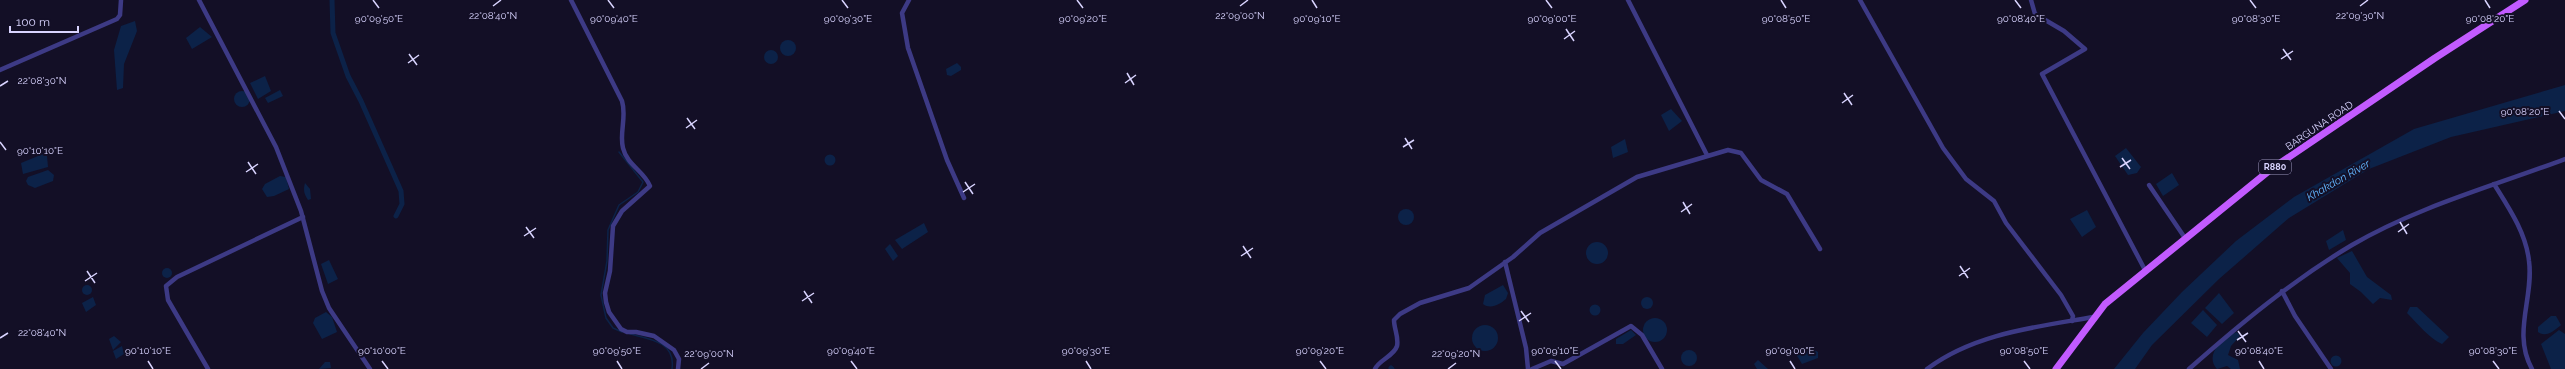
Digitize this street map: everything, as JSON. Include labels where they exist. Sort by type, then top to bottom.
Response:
[{"type":"main road","name":"BARGUNA ROAD","points":[[2056,369],[2094,317],[2118,292],[2270,170],[2525,0]]},
{"type":"street","points":[[0,70],[117,19],[120,15],[121,0]]},
{"type":"street","points":[[199,0],[276,147],[303,217],[322,291],[329,308],[370,369]]},
{"type":"street","points":[[571,0],[622,101],[624,109],[623,148],[626,156],[650,186],[622,211],[613,226],[610,271],[605,293],[608,307],[621,329],[627,332],[636,332],[654,336],[674,350],[679,360],[678,369]]},
{"type":"street","points":[[909,0],[902,13],[908,48],[941,145],[964,198]]},
{"type":"street","points":[[1628,0],[1707,155]]},
{"type":"street","points":[[1860,0],[1944,148],[1966,179],[1994,201],[2006,223],[2061,295],[2073,316],[2072,321]]},
{"type":"street","points":[[2031,0],[2035,14],[2064,31],[2085,49],[2042,74],[2145,270]]},
{"type":"street","points":[[1375,369],[1396,347],[1398,337],[1394,329],[1394,320],[1400,314],[1420,303],[1469,288],[1505,262],[1540,233],[1637,177],[1707,155],[1728,150],[1741,154],[1753,166],[1761,180],[1787,194],[1820,249]]},
{"type":"street","points":[[2189,369],[2256,310],[2354,244],[2452,198],[2565,159]]},
{"type":"street","points":[[2494,184],[2511,211],[2524,238],[2529,261],[2530,278],[2522,324],[2526,351],[2532,369]]},
{"type":"street","points":[[2149,185],[2185,238]]},
{"type":"street","points":[[208,369],[168,300],[166,286],[177,276],[303,217]]},
{"type":"street","points":[[1505,262],[1526,348],[1528,369]]},
{"type":"street","points":[[2282,292],[2299,322],[2331,369]]},
{"type":"street","points":[[1927,369],[1974,343],[2027,329],[2094,317]]},
{"type":"street","points":[[1532,369],[1551,361],[1563,364],[1631,326],[1642,335],[1662,369]]},
{"type":"water","points":[[135,21],[137,31],[124,64],[123,88],[117,90],[114,50],[121,26]]},
{"type":"water","points":[[200,27],[212,37],[192,49],[186,38]]},
{"type":"water","points":[[785,40],[791,40],[796,45],[794,54],[791,56],[785,56],[780,51],[780,45]]},
{"type":"water","points":[[768,50],[774,50],[778,54],[778,60],[774,64],[768,64],[764,60],[764,54]]},
{"type":"water","points":[[957,63],[961,67],[961,70],[951,76],[947,75],[946,69]]},
{"type":"water","points":[[265,76],[271,91],[258,99],[250,83]]},
{"type":"water","name":"Khakdon River","points":[[2565,85],[2565,111],[2451,137],[2369,169],[2289,218],[2219,279],[2152,345],[2135,369],[2114,369],[2143,333],[2182,292],[2236,241],[2294,197],[2414,129]]},
{"type":"water","points":[[280,90],[283,96],[268,103],[265,98]]},
{"type":"water","points":[[242,91],[248,93],[250,99],[248,105],[242,107],[236,105],[234,99],[236,93]]},
{"type":"water","points":[[1671,109],[1682,121],[1669,131],[1661,115]]},
{"type":"water","points":[[1625,139],[1628,152],[1613,158],[1611,147]]},
{"type":"water","points":[[2126,148],[2141,167],[2137,173],[2128,175],[2115,156]]},
{"type":"water","points":[[43,154],[47,156],[48,167],[23,174],[21,163]]},
{"type":"water","points":[[830,154],[834,156],[836,160],[834,164],[830,166],[826,164],[824,160],[826,156]]},
{"type":"water","points":[[48,170],[54,175],[53,181],[35,188],[28,185],[26,181],[28,177]]},
{"type":"water","points":[[2172,173],[2179,185],[2163,196],[2156,184]]},
{"type":"water","points":[[280,176],[286,177],[289,189],[274,196],[267,197],[262,189],[265,184]]},
{"type":"water","points":[[305,183],[310,189],[311,199],[308,200],[304,192]]},
{"type":"water","points":[[1406,209],[1412,211],[1414,217],[1412,223],[1406,225],[1400,223],[1398,217],[1400,211]]},
{"type":"water","points":[[2087,210],[2096,227],[2082,237],[2070,219]]},
{"type":"water","points":[[924,223],[928,232],[902,249],[895,240]]},
{"type":"water","points":[[2343,230],[2346,240],[2329,250],[2326,241]]},
{"type":"water","points":[[1597,242],[1605,245],[1608,253],[1605,261],[1597,264],[1589,261],[1586,253],[1589,245]]},
{"type":"water","points":[[890,244],[898,256],[893,261],[885,249]]},
{"type":"water","points":[[2352,251],[2367,277],[2391,295],[2392,300],[2380,298],[2373,304],[2350,284],[2350,273],[2337,258]]},
{"type":"water","points":[[329,260],[338,279],[328,284],[321,264]]},
{"type":"water","points":[[167,268],[172,273],[167,278],[162,273]]},
{"type":"water","points":[[87,285],[92,290],[87,295],[82,290]]},
{"type":"water","points":[[1503,285],[1508,293],[1506,299],[1492,306],[1486,306],[1483,304],[1485,295]]},
{"type":"water","points":[[2219,293],[2234,313],[2222,324],[2205,308]]},
{"type":"water","points":[[93,297],[96,305],[86,312],[82,303]]},
{"type":"water","points":[[1645,297],[1649,297],[1653,303],[1649,309],[1645,309],[1641,305],[1641,301]]},
{"type":"water","points":[[1593,305],[1597,305],[1599,306],[1599,314],[1593,315],[1590,312],[1590,308]]},
{"type":"water","points":[[2410,307],[2417,307],[2449,337],[2442,344],[2433,338],[2407,313]]},
{"type":"water","points":[[2203,310],[2217,325],[2207,337],[2191,323]]},
{"type":"water","points":[[326,312],[332,317],[337,332],[322,339],[313,323],[315,318]]},
{"type":"water","points":[[2551,316],[2556,316],[2561,325],[2547,334],[2541,334],[2538,332],[2538,327]]},
{"type":"water","points":[[1655,318],[1663,322],[1667,330],[1663,338],[1655,342],[1647,338],[1643,330],[1647,322]]},
{"type":"water","points":[[1485,325],[1494,329],[1498,338],[1494,347],[1485,351],[1476,347],[1472,338],[1476,329]]},
{"type":"water","points":[[1631,330],[1636,335],[1623,344],[1616,344],[1616,339]]},
{"type":"water","points":[[2559,330],[2565,334],[2565,369],[2551,369],[2541,344]]},
{"type":"water","points":[[2237,332],[2240,336],[2231,346],[2228,355],[2238,360],[2240,369],[2231,369],[2227,366],[2217,369],[2214,364],[2214,352],[2221,342]]},
{"type":"water","points":[[114,336],[121,342],[113,350],[109,339]]},
{"type":"water","points":[[122,346],[124,354],[116,359],[113,351]]},
{"type":"water","points":[[1811,348],[1818,352],[1818,358],[1802,364],[1796,354]]},
{"type":"water","points":[[1689,350],[1695,352],[1697,358],[1695,364],[1689,366],[1683,364],[1681,358],[1683,352]]},
{"type":"water","points":[[2334,356],[2338,356],[2340,357],[2340,365],[2334,366],[2331,363],[2331,359]]},
{"type":"water","points":[[1758,360],[1768,369],[1757,369],[1754,364]]},
{"type":"water","points":[[325,362],[330,362],[331,368],[319,369]]},
{"type":"waterway","points":[[332,0],[333,33],[348,76],[361,101],[401,191],[402,204],[396,216]]},
{"type":"waterway","points":[[619,152],[643,182],[638,192],[619,205],[608,230],[607,261],[601,295],[606,318],[613,328],[622,332]]},
{"type":"waterway","points":[[630,334],[653,340],[666,347],[672,360],[672,369]]}]
